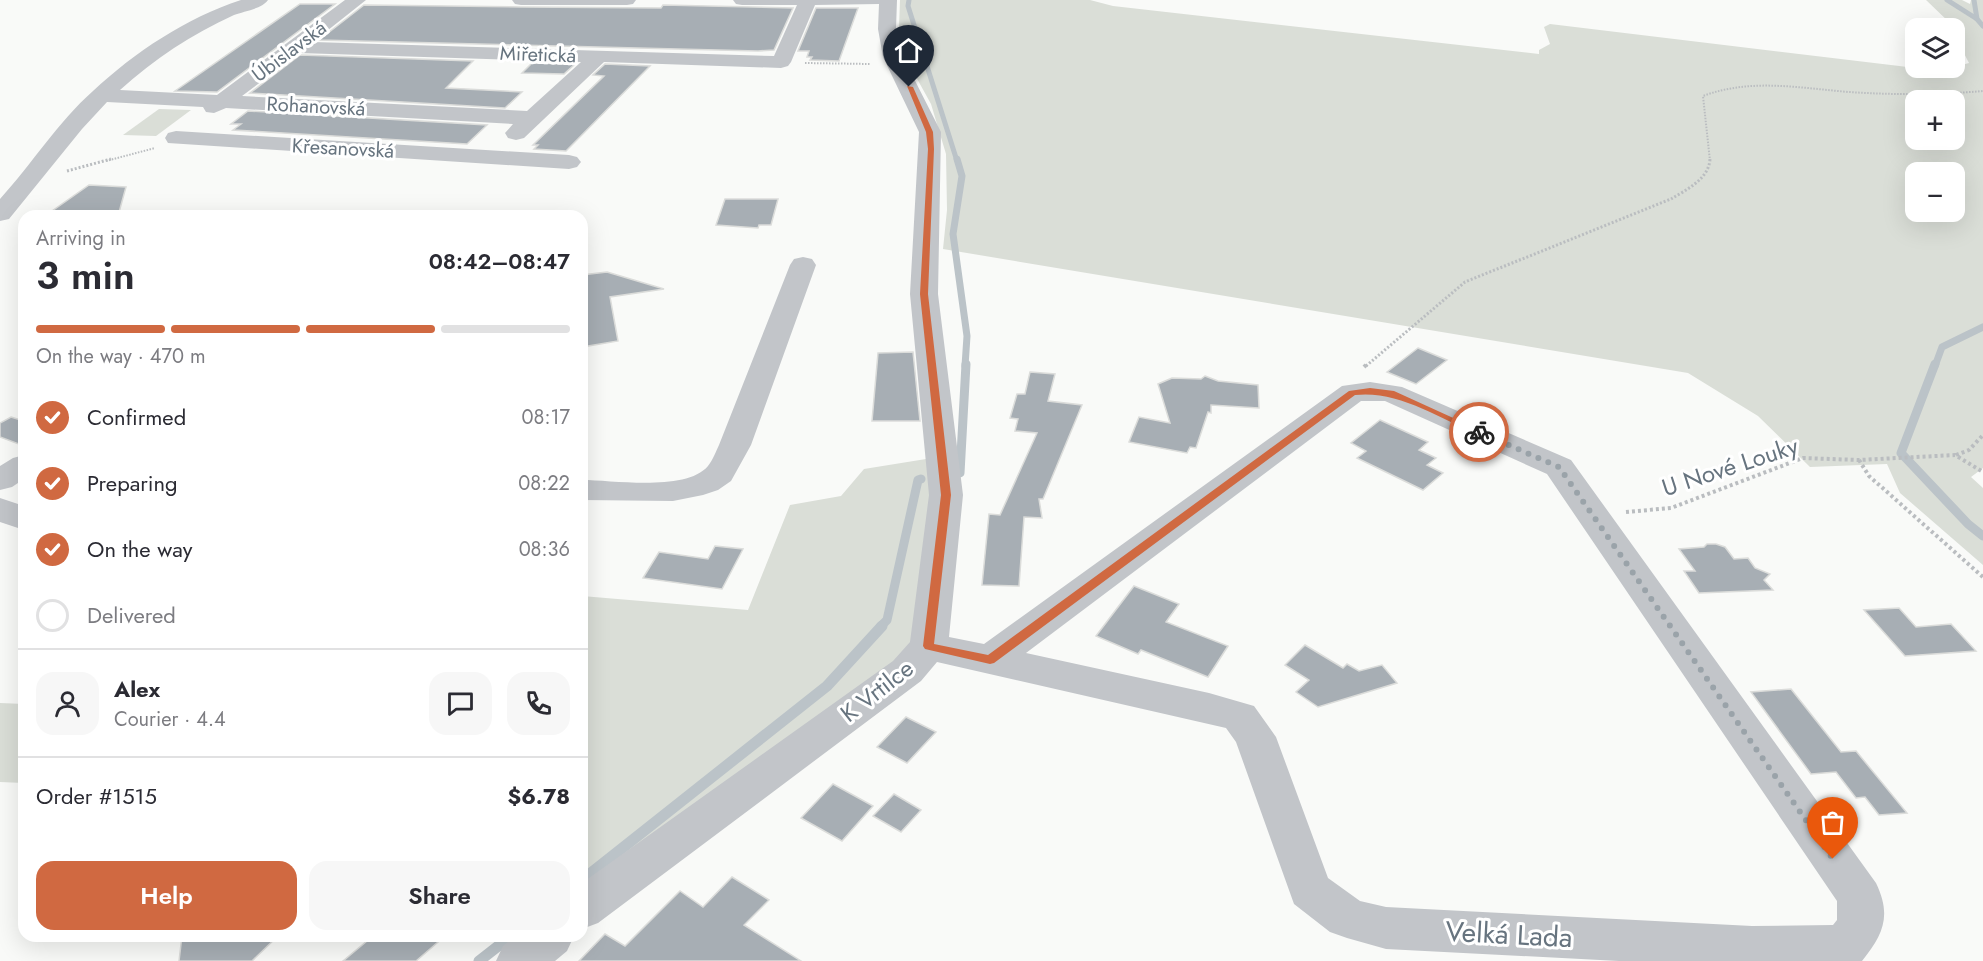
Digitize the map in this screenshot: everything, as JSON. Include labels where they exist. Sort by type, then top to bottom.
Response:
[{"type":"street","name":"Úbislavská","points":[[221,101],[357,0]]},
{"type":"street","points":[[521,0],[627,0]]},
{"type":"street","points":[[742,0],[873,0]]},
{"type":"street","name":"K Vrtilce","points":[[588,905],[907,670],[928,646],[946,495],[924,294],[930,132],[893,57],[887,29],[888,0]]},
{"type":"street","points":[[0,213],[17,196],[100,95],[132,67],[189,30],[250,1]]},
{"type":"street","points":[[781,62],[808,1]]},
{"type":"street","name":"Miřetická","points":[[295,47],[781,62]]},
{"type":"street","points":[[490,156],[599,56]]},
{"type":"street","name":"Rohanovská","points":[[100,95],[531,118]]},
{"type":"street","points":[[187,139],[176,138],[221,101]]},
{"type":"street","name":"Křesanovská","points":[[187,139],[569,162]]},
{"type":"street","points":[[588,490],[676,491],[705,484],[720,473],[735,445],[803,265]]},
{"type":"street","name":"Velká Lada","points":[[928,646],[990,660],[1209,708],[1240,717],[1255,736],[1310,890],[1347,918],[1386,928],[1752,947],[1845,946],[1861,926],[1860,897],[1559,467],[1391,393],[1353,392],[990,660]]},
{"type":"street","points":[[0,480],[18,469]]},
{"type":"street","points":[[0,509],[18,516]]},
{"type":"street","points":[[520,961],[543,942]]},
{"type":"path","points":[[781,62],[898,64]]},
{"type":"path","points":[[1370,391],[1362,376],[1364,367],[1465,282],[1671,199],[1706,174],[1710,163],[1703,96],[1731,86],[1911,95],[1950,95],[1983,91]]},
{"type":"path","points":[[57,174],[187,139]]},
{"type":"path","points":[[1955,455],[1969,450],[1983,435]]},
{"type":"path","points":[[1955,455],[1983,472]]},
{"type":"path","name":"U Nové Louky","points":[[1592,515],[1671,508],[1803,458],[1859,460],[1955,455]]},
{"type":"path","points":[[1859,460],[1869,476],[1983,577]]},
{"type":"shaded area","points":[[900,0],[1090,0],[1113,6],[1539,54],[1539,50],[1550,44],[1544,27],[1550,24],[1905,67],[1905,78],[1965,78],[1965,64],[1969,63],[1965,55],[1965,18],[1945,18],[1926,0],[1962,0],[1970,4],[1971,0],[1983,0],[1983,468],[1971,477],[1983,488],[1983,565],[1900,493],[1887,464],[1810,467],[1758,416],[1688,373],[943,249],[947,210],[946,154],[931,104],[910,66],[899,28]]},
{"type":"shaded area","points":[[159,109],[191,110],[156,136],[123,135]]},
{"type":"shaded area","points":[[926,459],[938,489],[912,650],[592,886],[588,882],[588,597],[748,610],[790,505],[841,496],[864,469]]},
{"type":"shaded area","points":[[0,703],[18,704],[18,783],[0,782]]},
{"type":"building","points":[[300,4],[335,4],[217,92],[175,91]]},
{"type":"building","points":[[364,5],[661,8],[663,5],[793,8],[774,50],[319,40]]},
{"type":"building","points":[[816,8],[858,8],[839,61],[810,60],[812,57],[807,57],[809,51],[798,51]]},
{"type":"building","points":[[300,55],[473,61],[446,88],[522,92],[505,108],[250,93]]},
{"type":"building","points":[[532,63],[575,64],[564,74],[522,73]]},
{"type":"building","points":[[605,64],[650,66],[566,151],[534,149],[538,145],[533,145],[604,76],[593,75]]},
{"type":"building","points":[[248,111],[487,125],[467,144],[233,130],[241,124],[231,124]]},
{"type":"building","points":[[89,185],[126,187],[120,210],[54,210]]},
{"type":"building","points":[[725,199],[778,199],[771,225],[759,225],[758,228],[716,225]]},
{"type":"building","points":[[607,272],[664,289],[610,297],[618,341],[588,346],[588,274]]},
{"type":"building","points":[[1418,348],[1447,360],[1416,384],[1387,372]]},
{"type":"building","points":[[913,352],[920,421],[872,421],[878,353]]},
{"type":"building","points":[[1030,372],[1055,374],[1048,401],[1082,405],[1043,499],[1039,499],[1042,518],[1024,517],[1019,586],[982,585],[989,514],[1000,515],[1037,433],[1015,431],[1018,419],[1010,418],[1017,394],[1025,394]]},
{"type":"building","points":[[1205,376],[1218,381],[1258,385],[1259,408],[1211,405],[1211,413],[1208,412],[1196,448],[1190,447],[1187,453],[1129,442],[1139,417],[1170,423],[1158,384],[1172,378],[1201,379]]},
{"type":"building","points":[[11,417],[18,419],[18,444],[0,437],[0,423]]},
{"type":"building","points":[[1380,420],[1428,442],[1419,450],[1436,458],[1427,465],[1443,473],[1423,490],[1357,458],[1366,451],[1351,443]]},
{"type":"building","points":[[1707,544],[1725,547],[1734,559],[1748,558],[1755,568],[1770,574],[1764,580],[1773,590],[1699,593],[1684,571],[1695,571],[1679,549],[1704,547]]},
{"type":"building","points":[[715,546],[743,549],[722,589],[643,578],[659,552],[708,559]]},
{"type":"building","points":[[1134,586],[1179,604],[1166,622],[1228,646],[1208,677],[1141,650],[1138,654],[1096,636]]},
{"type":"building","points":[[1899,608],[1916,627],[1951,624],[1976,651],[1905,656],[1864,610]]},
{"type":"building","points":[[1305,645],[1343,668],[1347,664],[1359,671],[1382,665],[1397,683],[1318,707],[1296,692],[1309,680],[1285,665]]},
{"type":"building","points":[[1791,689],[1841,752],[1856,751],[1907,813],[1879,815],[1865,797],[1856,798],[1836,772],[1811,774],[1751,692]]},
{"type":"building","points":[[906,717],[936,732],[907,763],[877,747]]},
{"type":"building","points":[[833,784],[873,806],[842,841],[801,818]]},
{"type":"building","points":[[894,794],[921,810],[901,832],[873,816]]},
{"type":"building","points":[[732,877],[769,900],[744,925],[801,961],[579,961],[605,934],[625,946],[680,891],[703,907]]},
{"type":"building","points":[[181,942],[272,942],[252,961],[179,961]]},
{"type":"building","points":[[366,942],[438,942],[416,961],[343,961]]},
{"type":"waterway","points":[[909,0],[908,6],[957,161]]},
{"type":"waterway","points":[[1947,0],[1977,19]]},
{"type":"waterway","points":[[1974,0],[1977,19]]},
{"type":"waterway","points":[[1977,19],[1983,26]]},
{"type":"waterway","points":[[957,159],[962,176],[953,234],[967,336],[965,366]]},
{"type":"waterway","points":[[1935,366],[1942,347],[1983,327]]},
{"type":"waterway","points":[[960,473],[966,364]]},
{"type":"waterway","points":[[1935,364],[1901,453],[1968,524],[1983,536]]},
{"type":"waterway","points":[[880,627],[887,620],[918,480],[921,479]]},
{"type":"waterway","points":[[588,875],[827,686],[882,626]]},
{"type":"waterway","points":[[479,961],[503,942]]},
{"type":"way so far","points":[[1479,432],[1559,467],[1833,859]]},
{"type":"route","points":[[909,87],[930,132],[924,294],[946,495],[928,646],[990,660],[1353,392],[1391,393],[1479,432]]}]
